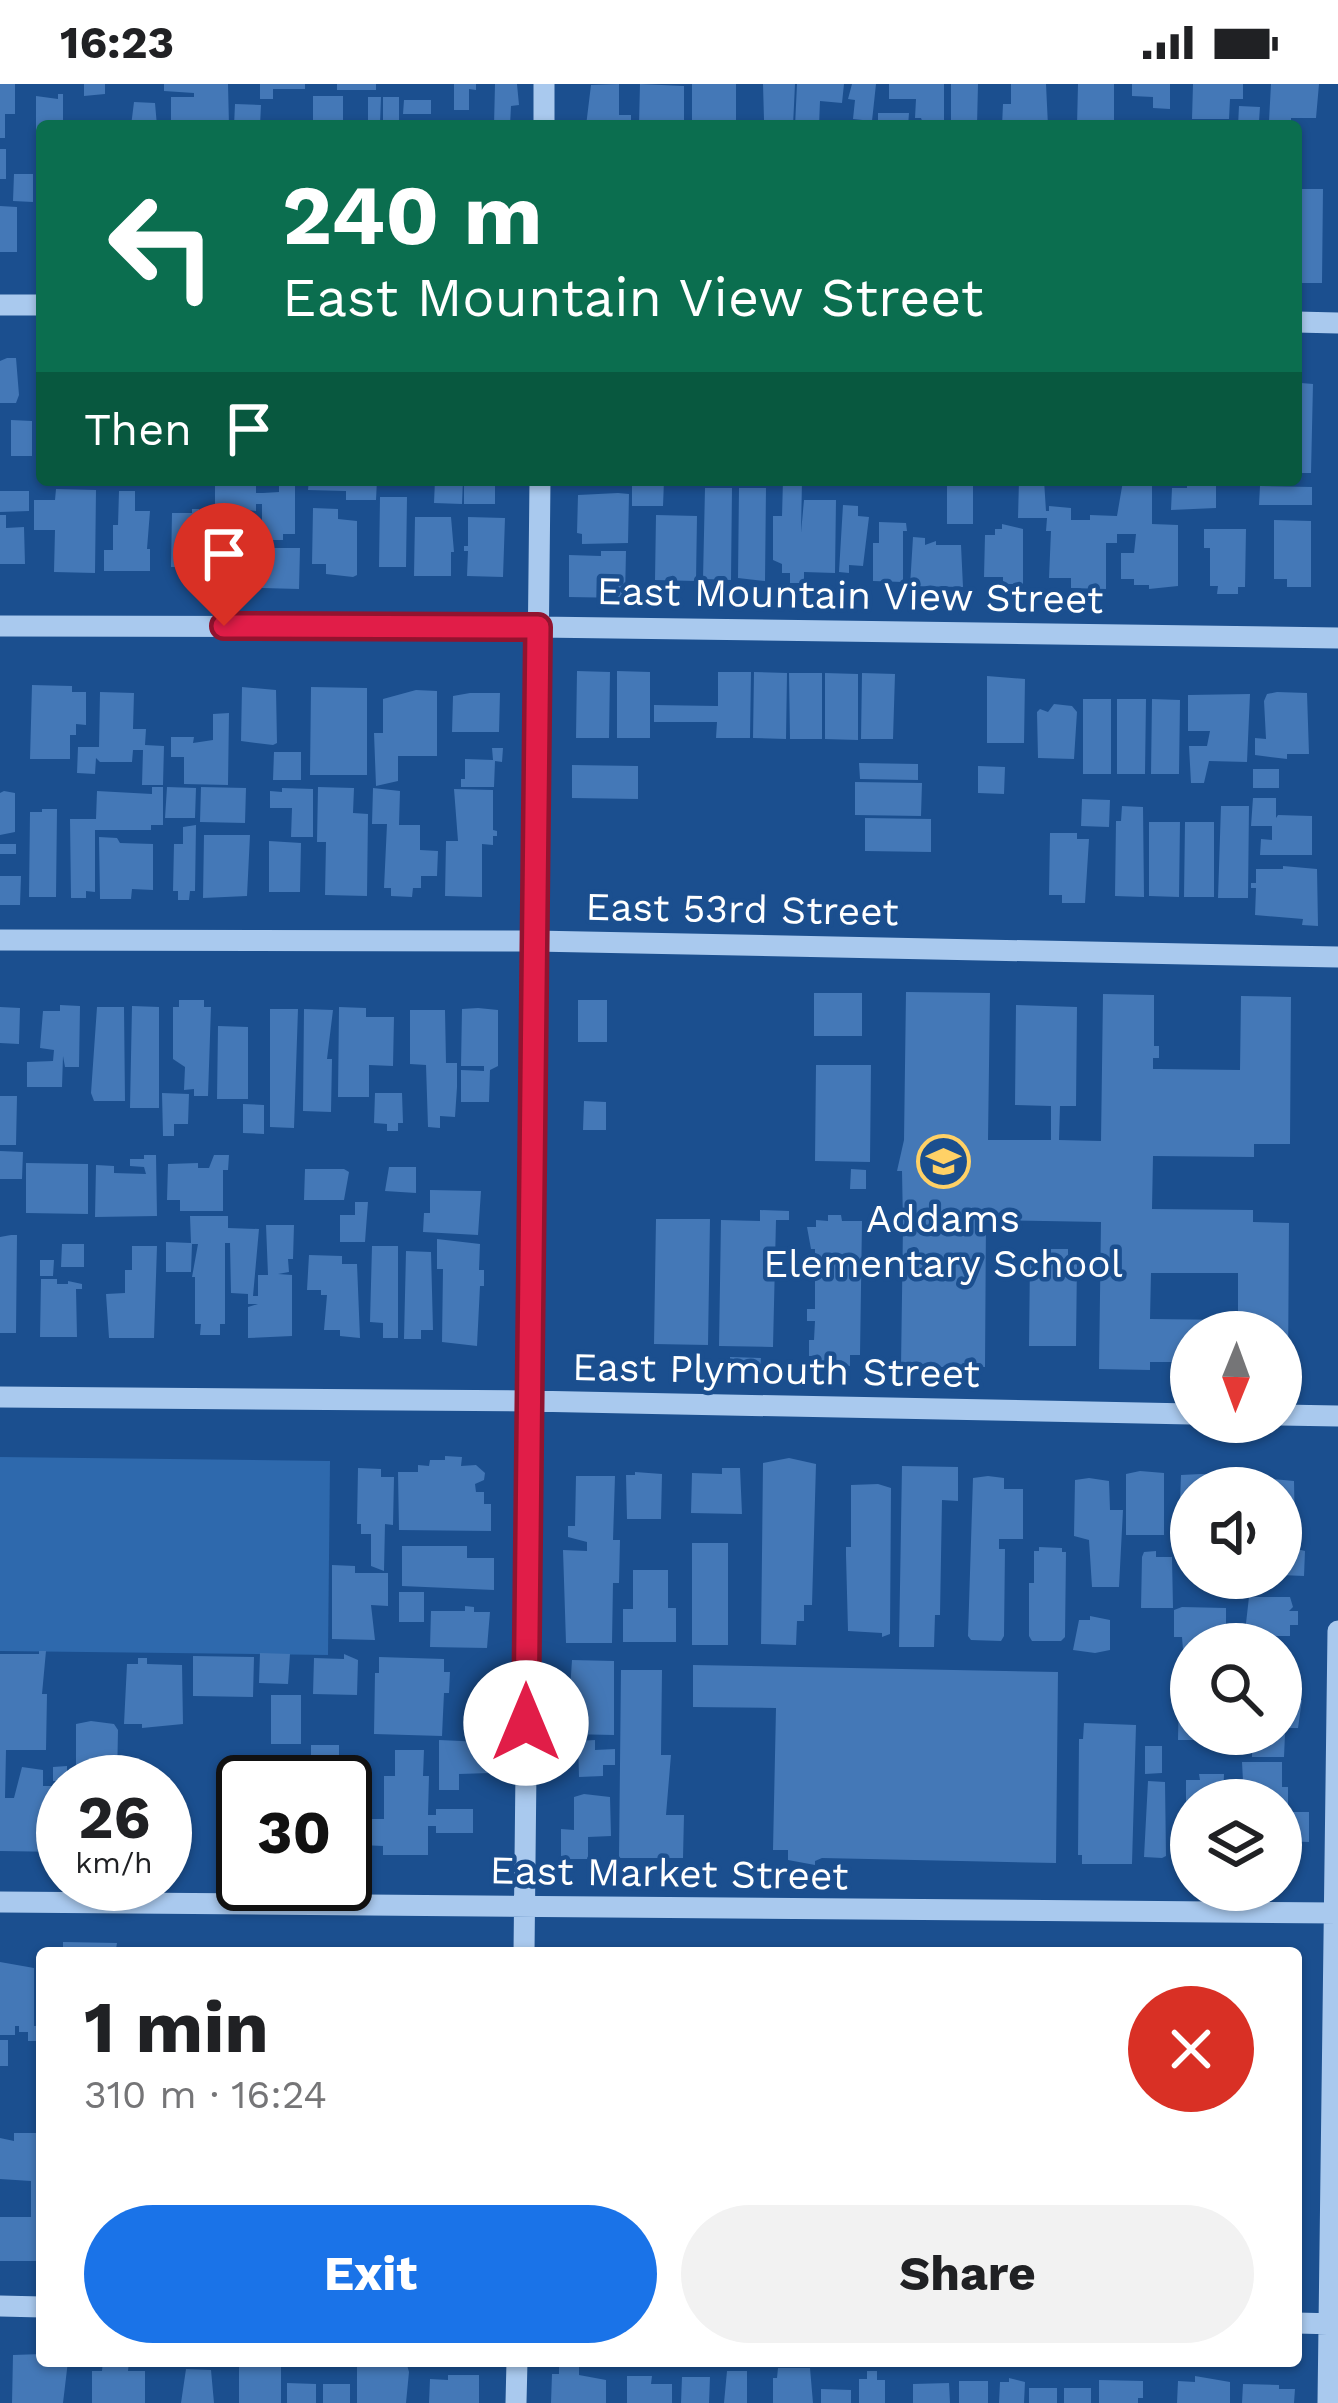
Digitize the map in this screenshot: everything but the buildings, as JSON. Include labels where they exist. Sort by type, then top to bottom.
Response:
[{"type":"street","points":[[544,84],[544,120]]},
{"type":"street","points":[[0,305],[36,305]]},
{"type":"street","points":[[1302,322],[1338,323]]},
{"type":"street","points":[[524,1947],[540,486]]},
{"type":"street","name":"East Mountain View Street","points":[[0,626],[538,627],[1338,638]]},
{"type":"street","name":"East 53rd Street","points":[[0,940],[534,940],[1338,957]]},
{"type":"street","name":"East Plymouth Street","points":[[0,1397],[1170,1414]]},
{"type":"street","points":[[1302,1416],[1338,1417]]},
{"type":"street","points":[[1328,2403],[1334,2324],[1338,1630]]},
{"type":"street","name":"East Market Street","points":[[0,1902],[1336,1913]]},
{"type":"street","points":[[0,2306],[36,2307]]},
{"type":"street","points":[[1302,2324],[1334,2324]]},
{"type":"street","points":[[516,2403],[517,2367]]},
{"type":"shaded area","points":[[0,1457],[330,1461],[328,1655],[0,1651]]},
{"type":"place","name":"Addams Elementary School","points":[[943,1161]]},
{"type":"route","points":[[224,626],[538,627],[526,1723]]}]
